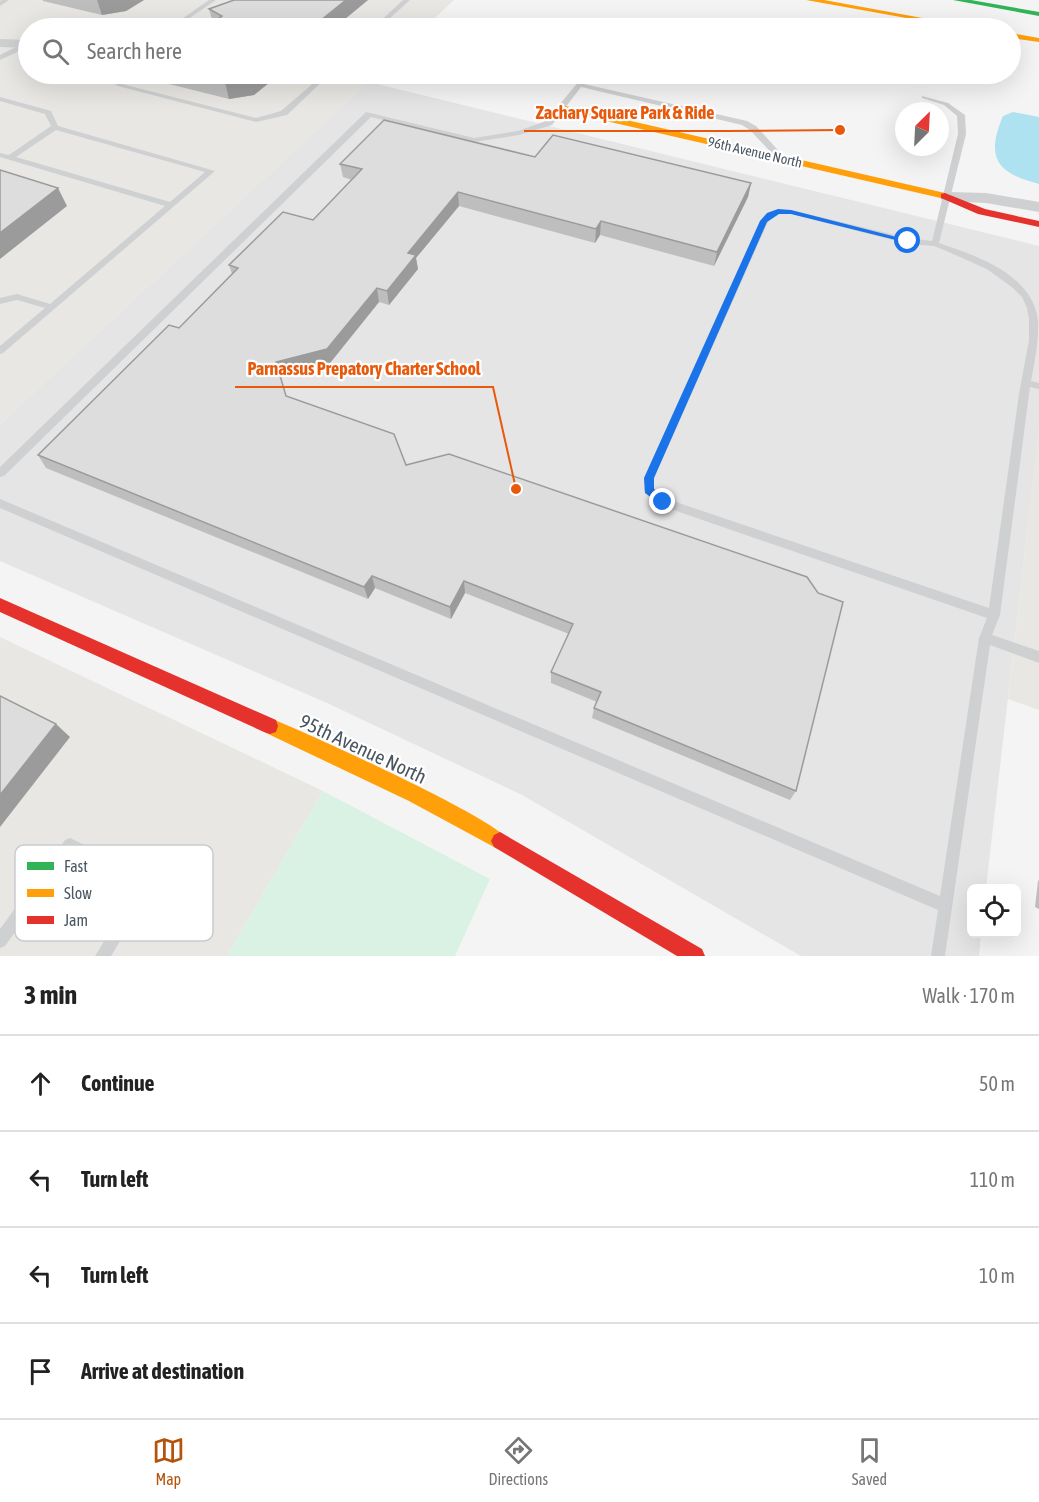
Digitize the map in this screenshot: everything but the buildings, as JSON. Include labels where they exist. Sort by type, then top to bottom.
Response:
[{"type":"main road","points":[[810,0],[915,18]]},
{"type":"main road","points":[[957,0],[1039,14]]},
{"type":"main road","points":[[1021,37],[1039,40]]},
{"type":"main road","name":"96th Avenue North","points":[[561,108],[948,197],[982,212],[1039,224]]},
{"type":"main road","name":"95th Avenue North","points":[[0,605],[354,765],[460,817],[695,956]]},
{"type":"street","points":[[0,44],[18,44]]},
{"type":"street","name":"96th Avenue North","points":[[948,197],[986,198],[1039,207]]},
{"type":"lane","points":[[0,4],[6,0]]},
{"type":"lane","points":[[187,18],[213,0]]},
{"type":"lane","points":[[387,18],[407,0]]},
{"type":"lane","points":[[0,58],[18,49]]},
{"type":"lane","points":[[118,84],[256,120],[284,113],[316,84]]},
{"type":"lane","points":[[0,473],[369,114],[474,140],[519,133],[549,123],[579,84]]},
{"type":"lane","points":[[601,84],[744,123],[753,128],[782,159]]},
{"type":"lane","points":[[924,97],[946,104],[961,115],[962,134],[936,244]]},
{"type":"lane","points":[[0,99],[48,113],[55,126],[211,171],[0,351]]},
{"type":"lane","points":[[10,158],[55,126]]},
{"type":"lane","points":[[0,155],[171,205]]},
{"type":"lane","points":[[938,956],[985,638],[994,615],[1034,338],[1031,307],[1024,294],[1011,281],[988,266],[936,244],[908,241],[791,212],[770,214],[764,221],[649,478],[649,490],[663,502],[994,615]]},
{"type":"lane","points":[[1024,294],[1037,297]]},
{"type":"lane","points":[[0,301],[17,297],[51,307]]},
{"type":"lane","points":[[1026,383],[1039,386]]},
{"type":"lane","points":[[0,503],[945,906]]},
{"type":"lane","points":[[985,638],[1039,657]]},
{"type":"lane","points":[[0,941],[15,920]]},
{"type":"lane","points":[[102,956],[111,941]]},
{"type":"shaded area","points":[[0,0],[454,0],[435,18],[18,18],[18,84],[367,84],[0,424]]},
{"type":"shaded area","points":[[367,84],[377,84],[1039,246],[1039,429],[986,884],[967,884],[967,938],[981,938],[979,956],[801,956],[522,795],[327,703],[0,561],[0,424]]},
{"type":"shaded area","points":[[1039,428],[1039,710],[1008,699]]},
{"type":"shaded area","points":[[0,637],[323,791],[227,956],[0,956]]},
{"type":"green space","points":[[323,791],[490,879],[455,956],[227,956]]},
{"type":"water","points":[[1013,112],[1039,117],[1039,184],[1013,175],[998,162],[995,143],[998,131],[1003,116]]},
{"type":"traffic: fast","points":[[957,0],[1039,14]]},
{"type":"traffic: slow","points":[[810,0],[915,18]]},
{"type":"traffic: slow","points":[[1021,37],[1039,40]]},
{"type":"traffic: slow","points":[[561,108],[945,196]]},
{"type":"traffic: slow","points":[[270,726],[358,766],[500,841]]},
{"type":"traffic: jam","points":[[945,196],[982,212],[1039,224]]},
{"type":"traffic: jam","points":[[0,605],[270,726]]},
{"type":"traffic: jam","points":[[500,841],[695,956]]},
{"type":"place","name":"Zachary Square Park & Ride","points":[[840,130]]},
{"type":"place","name":"Parnassus Prepatory Charter School","points":[[516,489]]},
{"type":"route","points":[[663,502],[649,490],[649,478],[764,221],[770,214],[791,212],[908,241]]}]
